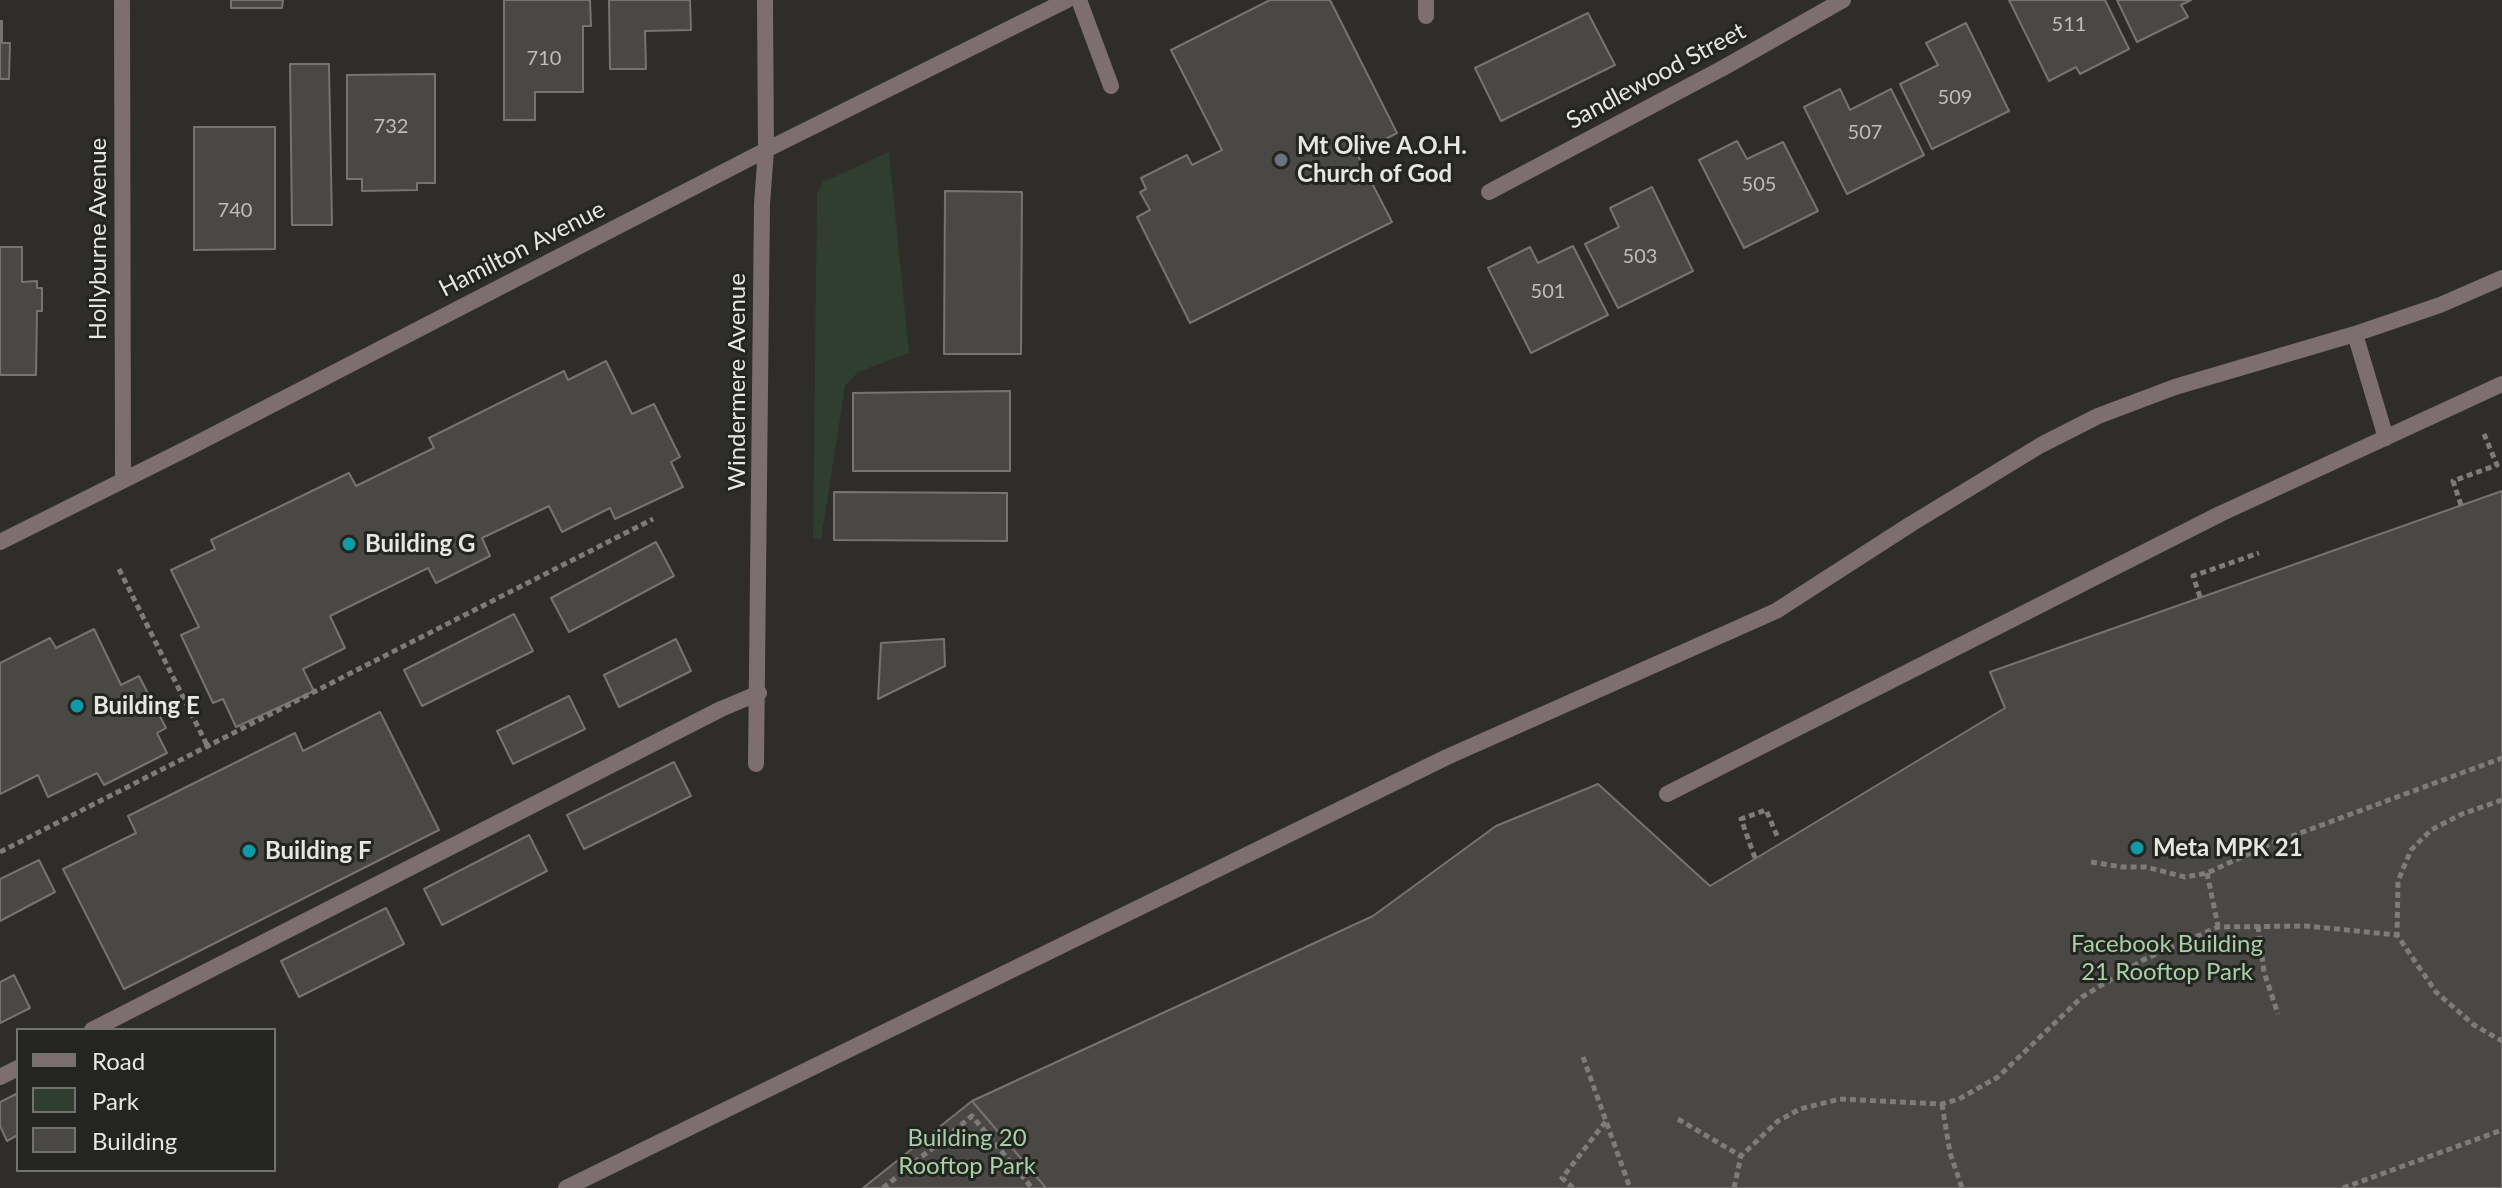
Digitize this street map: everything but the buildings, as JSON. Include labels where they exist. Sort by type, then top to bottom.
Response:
[{"type":"street","name":"Hollyburne Avenue","points":[[122,0],[123,479]]},
{"type":"street","name":"Windermere Avenue","points":[[756,764],[762,204],[766,150],[765,0]]},
{"type":"street","name":"Hamilton Avenue","points":[[0,542],[766,150],[1067,0]]},
{"type":"street","points":[[1079,0],[1111,86]]},
{"type":"street","name":"Sandlewood Street","points":[[1489,192],[1723,68],[1835,2]]},
{"type":"street","points":[[566,1188],[1447,757],[1776,611],[2041,445],[2098,416],[2175,387],[2355,334],[2440,305],[2502,278]]},
{"type":"street","points":[[2355,334],[2386,438]]},
{"type":"street","points":[[1667,794],[2206,521],[2502,384]]},
{"type":"street","points":[[96,1028],[721,709],[759,693]]},
{"type":"path","points":[[2461,505],[2453,481],[2497,465],[2484,434]]},
{"type":"path","points":[[0,852],[653,519]]},
{"type":"path","points":[[2200,597],[2193,576],[2259,553]]},
{"type":"path","points":[[119,569],[208,747]]},
{"type":"path","points":[[2091,862],[2146,867],[2185,877],[2207,873],[2268,845],[2502,758]]},
{"type":"path","points":[[2502,800],[2462,814],[2431,830],[2411,850],[2398,881],[2397,935],[2436,992],[2474,1025],[2502,1041]]},
{"type":"path","points":[[1755,858],[1741,819],[1766,810],[1778,838]]},
{"type":"path","points":[[2207,873],[2218,927]]},
{"type":"path","points":[[2258,926],[2264,972],[2278,1014]]},
{"type":"path","points":[[1734,1188],[1741,1156],[1778,1121],[1800,1109],[1840,1099],[1942,1104],[1959,1099],[1998,1077],[2082,997],[2145,959],[2218,927],[2306,926],[2397,935]]},
{"type":"path","points":[[1583,1057],[1630,1188]]},
{"type":"path","points":[[1942,1104],[1950,1153],[1962,1188]]},
{"type":"path","points":[[883,1188],[972,1116],[1032,1188]]},
{"type":"path","points":[[1678,1119],[1741,1156]]},
{"type":"path","points":[[1573,1188],[1562,1178],[1607,1121]]},
{"type":"path","points":[[2343,1188],[2502,1130]]},
{"type":"green space","points":[[889,152],[909,353],[858,372],[845,386],[821,540],[813,537],[817,194],[823,182]]},
{"type":"place","name":"Mt Olive A.O.H. Church of God","points":[[1281,160]]},
{"type":"place","name":"Building G","points":[[349,544]]},
{"type":"place","name":"Building E","points":[[77,706]]},
{"type":"place","name":"Meta MPK 21","points":[[2137,848]]},
{"type":"place","name":"Building F","points":[[249,851]]},
{"type":"park label","name":"Facebook Building 21 Rooftop Park","points":[[2167,958]]},
{"type":"park label","name":"Building 20 Rooftop Park","points":[[967,1152]]}]
